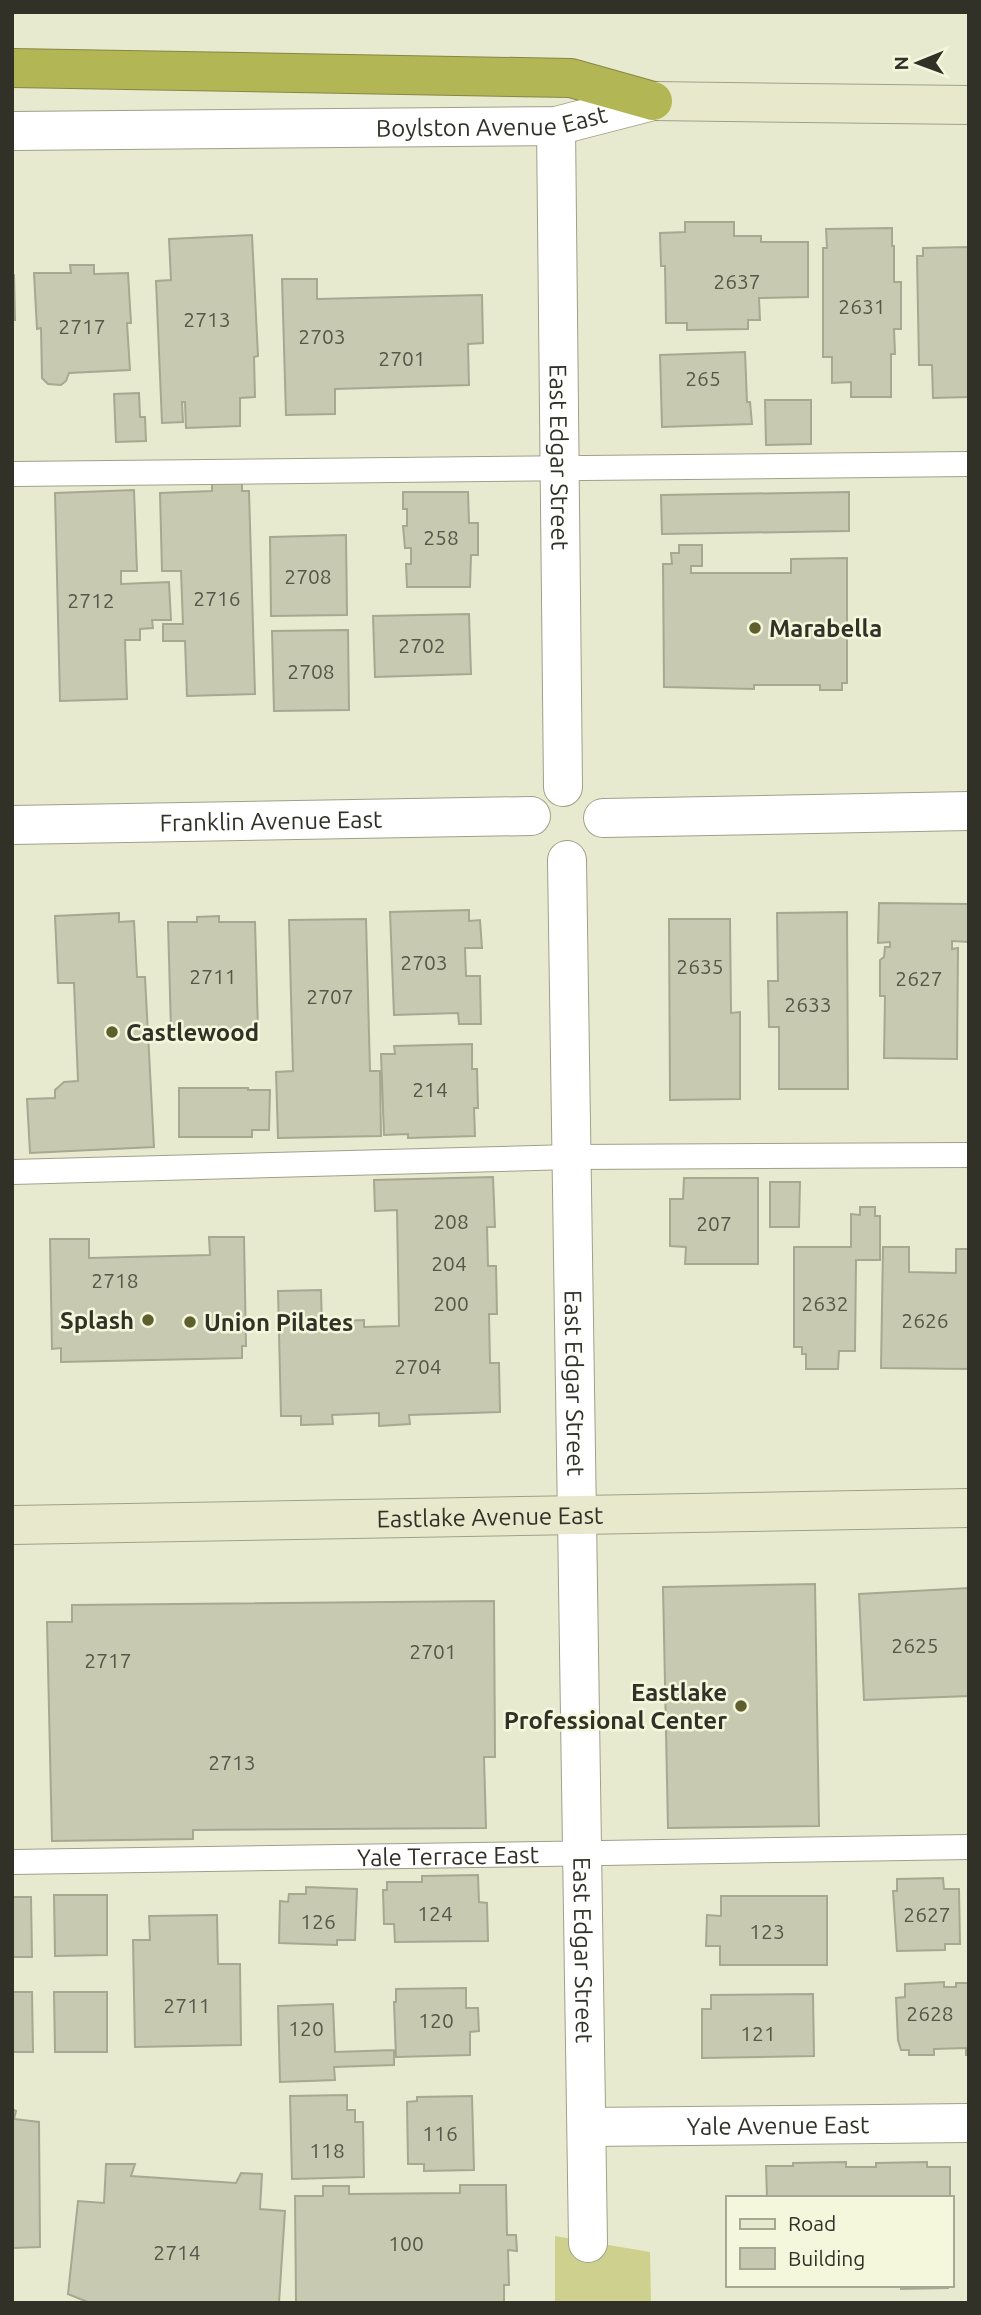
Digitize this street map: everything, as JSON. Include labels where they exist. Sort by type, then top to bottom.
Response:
[{"type":"highway","points":[[12,68],[571,78],[653,101]]},
{"type":"main road","name":"Boylston Avenue East","points":[[653,101],[969,105]]},
{"type":"main road","name":"Eastlake Avenue East","points":[[12,1525],[969,1508]]},
{"type":"street","name":"Boylston Avenue East","points":[[12,131],[556,126],[653,101]]},
{"type":"street","name":"East Edgar Street","points":[[556,126],[563,787]]},
{"type":"street","points":[[571,786],[592,797],[603,818],[597,843],[578,858],[567,860],[554,857],[534,842],[530,831],[532,808],[548,791],[563,787],[571,786]]},
{"type":"street","points":[[603,818],[969,811]]},
{"type":"street","name":"Franklin Avenue East","points":[[12,825],[531,816]]},
{"type":"street","name":"East Edgar Street","points":[[567,860],[588,2243]]},
{"type":"street","name":"Yale Avenue East","points":[[587,2127],[969,2123]]},
{"type":"lane","points":[[12,474],[969,464]]},
{"type":"lane","points":[[12,1172],[571,1157],[969,1155]]},
{"type":"lane","name":"Yale Terrace East","points":[[12,1862],[969,1847]]},
{"type":"green space","points":[[555,2236],[650,2252],[651,2303],[555,2303]]},
{"type":"building","points":[[685,222],[734,222],[734,236],[761,236],[761,242],[808,242],[808,297],[759,298],[760,320],[748,320],[748,329],[687,330],[687,323],[666,323],[665,266],[661,266],[660,233],[685,232]]},
{"type":"building","points":[[892,228],[894,282],[901,282],[901,329],[894,329],[895,354],[891,354],[891,397],[851,397],[851,382],[832,383],[832,357],[823,357],[823,248],[827,248],[826,229]]},
{"type":"building","points":[[252,235],[258,356],[254,357],[255,397],[240,398],[240,426],[186,428],[185,402],[182,402],[183,422],[162,423],[156,281],[171,280],[169,239]]},
{"type":"building","points":[[969,247],[969,397],[933,398],[932,365],[919,365],[917,256],[923,256],[923,248]]},
{"type":"building","points":[[70,265],[94,265],[94,274],[128,273],[130,370],[69,373],[61,385],[48,384],[42,378],[41,328],[37,329],[34,273],[71,273]]},
{"type":"building","points":[[14,275],[15,320],[12,320]]},
{"type":"building","points":[[282,279],[317,279],[317,299],[482,295],[483,343],[468,344],[469,385],[335,389],[335,414],[286,415]]},
{"type":"building","points":[[745,352],[747,402],[750,402],[752,424],[662,427],[660,355]]},
{"type":"building","points":[[139,393],[140,417],[145,417],[146,441],[116,442],[114,394]]},
{"type":"building","points":[[765,400],[811,400],[811,444],[766,445]]},
{"type":"building","points":[[212,480],[242,480],[242,491],[249,491],[255,694],[187,696],[185,641],[163,641],[163,624],[183,624],[181,571],[162,571],[160,493],[212,491]]},
{"type":"building","points":[[134,490],[137,571],[121,571],[121,584],[169,582],[171,620],[152,620],[153,628],[140,629],[140,640],[125,640],[127,699],[60,701],[55,493]]},
{"type":"building","points":[[403,492],[468,492],[469,523],[478,523],[478,555],[471,555],[470,587],[407,587],[406,564],[411,564],[411,548],[405,548],[403,526],[407,526],[407,509],[403,509]]},
{"type":"building","points":[[849,492],[849,531],[662,534],[661,495]]},
{"type":"building","points":[[346,535],[347,615],[271,616],[270,537]]},
{"type":"building","name":"Marabella","points":[[679,545],[702,545],[702,566],[691,566],[691,573],[791,573],[791,559],[847,558],[847,683],[842,683],[842,690],[820,690],[820,685],[754,685],[754,689],[664,687],[663,564],[672,564],[671,553],[679,553]]},
{"type":"building","points":[[469,614],[471,674],[375,677],[373,616]]},
{"type":"building","points":[[348,630],[349,710],[274,711],[272,631]]},
{"type":"building","points":[[879,903],[969,904],[969,942],[952,941],[952,949],[958,948],[957,1059],[884,1058],[885,996],[880,996],[880,960],[884,957],[885,947],[890,947],[890,942],[878,943]]},
{"type":"building","points":[[469,910],[469,921],[480,920],[482,948],[465,948],[466,976],[480,976],[481,1024],[459,1024],[458,1013],[394,1015],[390,912]]},
{"type":"building","points":[[847,912],[848,1089],[779,1089],[779,1027],[769,1027],[768,981],[778,981],[777,913]]},
{"type":"building","name":"Castlewood","points":[[119,913],[119,922],[134,921],[137,977],[145,977],[154,1147],[30,1153],[27,1099],[55,1098],[55,1090],[64,1082],[78,1081],[74,983],[58,983],[55,916]]},
{"type":"building","points":[[219,916],[219,922],[255,922],[258,1030],[171,1031],[168,922],[197,922],[197,917]]},
{"type":"building","points":[[366,919],[370,1071],[380,1071],[381,1136],[278,1138],[276,1072],[293,1071],[289,920]]},
{"type":"building","points":[[669,919],[730,919],[731,1013],[740,1012],[740,1099],[670,1100]]},
{"type":"building","points":[[472,1044],[472,1069],[477,1069],[478,1108],[474,1108],[475,1136],[408,1138],[408,1134],[384,1135],[381,1054],[395,1054],[394,1046]]},
{"type":"building","points":[[179,1088],[270,1090],[269,1130],[252,1130],[252,1137],[179,1137]]},
{"type":"building","points":[[493,1177],[495,1227],[487,1227],[488,1266],[496,1266],[497,1314],[489,1314],[490,1363],[499,1363],[500,1412],[409,1415],[410,1424],[379,1426],[379,1413],[332,1415],[333,1424],[301,1425],[301,1416],[281,1416],[278,1291],[321,1290],[322,1326],[334,1325],[334,1321],[364,1320],[364,1327],[399,1326],[397,1210],[375,1211],[374,1180]]},
{"type":"building","points":[[684,1178],[758,1178],[758,1264],[685,1264],[686,1247],[670,1246],[670,1199],[683,1199]]},
{"type":"building","points":[[770,1182],[800,1182],[799,1227],[770,1227]]},
{"type":"building","points":[[860,1207],[875,1207],[875,1216],[880,1216],[880,1260],[856,1260],[855,1351],[839,1351],[838,1369],[806,1369],[806,1354],[802,1354],[802,1347],[794,1347],[794,1247],[851,1247],[851,1214],[860,1215]]},
{"type":"building","points":[[209,1237],[244,1237],[246,1346],[242,1346],[242,1358],[61,1362],[61,1348],[52,1349],[50,1239],[89,1239],[89,1258],[210,1255]]},
{"type":"building","points":[[883,1247],[909,1247],[909,1272],[956,1273],[956,1249],[969,1249],[969,1369],[881,1368]]},
{"type":"building","name":"Eastlake Professional Center","points":[[815,1584],[819,1826],[668,1828],[663,1587]]},
{"type":"building","points":[[969,1588],[969,1696],[864,1700],[859,1594]]},
{"type":"building","points":[[494,1601],[495,1757],[484,1757],[486,1828],[193,1830],[193,1839],[52,1841],[47,1622],[72,1622],[72,1605]]},
{"type":"building","points":[[478,1875],[479,1902],[487,1903],[488,1941],[395,1942],[394,1924],[384,1924],[383,1890],[387,1890],[387,1882],[422,1882],[422,1876]]},
{"type":"building","points":[[943,1878],[944,1889],[959,1889],[960,1944],[945,1944],[945,1950],[897,1951],[893,1891],[897,1891],[897,1879]]},
{"type":"building","points":[[306,1887],[357,1889],[355,1940],[337,1940],[337,1945],[279,1943],[280,1901],[288,1902],[289,1894],[306,1894]]},
{"type":"building","points":[[54,1895],[107,1895],[107,1955],[55,1956]]},
{"type":"building","points":[[721,1896],[827,1896],[827,1965],[720,1965],[720,1946],[706,1946],[707,1915],[721,1916]]},
{"type":"building","points":[[12,1897],[31,1897],[32,1957],[12,1957]]},
{"type":"building","points":[[217,1915],[218,1964],[240,1964],[241,2045],[135,2047],[133,1940],[150,1940],[149,1916]]},
{"type":"building","points":[[944,1982],[944,1987],[969,1983],[969,2055],[966,2055],[966,2048],[934,2049],[934,2055],[909,2055],[909,2050],[901,2050],[898,2040],[896,1998],[905,1997],[905,1984]]},
{"type":"building","points":[[466,1988],[466,2008],[478,2008],[479,2031],[470,2032],[470,2055],[396,2057],[396,1989]]},
{"type":"building","points":[[12,1992],[32,1992],[33,2052],[12,2052]]},
{"type":"building","points":[[54,1992],[107,1992],[107,2052],[55,2052]]},
{"type":"building","points":[[813,1994],[814,2056],[702,2058],[702,2009],[711,2009],[711,1995]]},
{"type":"building","points":[[333,2004],[335,2052],[394,2050],[394,2065],[334,2067],[335,2080],[280,2082],[278,2006]]},
{"type":"building","points":[[347,2095],[347,2110],[355,2110],[355,2122],[363,2122],[364,2177],[292,2179],[290,2096]]},
{"type":"building","points":[[472,2096],[474,2170],[424,2171],[424,2164],[408,2164],[407,2102],[417,2101],[417,2097]]},
{"type":"building","points":[[12,2109],[16,2111],[14,2119],[39,2122],[40,2247],[12,2248]]},
{"type":"building","points":[[846,2162],[846,2167],[876,2167],[876,2163],[927,2162],[927,2167],[950,2167],[950,2196],[767,2196],[766,2166],[793,2166],[793,2163]]},
{"type":"building","points":[[106,2164],[135,2164],[131,2176],[236,2183],[241,2173],[262,2174],[260,2209],[285,2211],[279,2303],[90,2303],[68,2294],[78,2201],[104,2203]]},
{"type":"building","points":[[460,2185],[506,2185],[507,2235],[516,2235],[517,2251],[508,2250],[509,2285],[504,2285],[504,2303],[296,2303],[295,2196],[323,2196],[323,2186],[349,2186],[349,2194],[460,2193]]},
{"type":"building","points":[[901,2287],[948,2287],[948,2288]]},
{"type":"place","name":"Marabella","points":[[755,628]]},
{"type":"place","name":"Castlewood","points":[[112,1032]]},
{"type":"place","name":"Splash","points":[[148,1320]]},
{"type":"place","name":"Union Pilates","points":[[190,1322]]},
{"type":"place","name":"Eastlake Professional Center","points":[[741,1706]]}]
